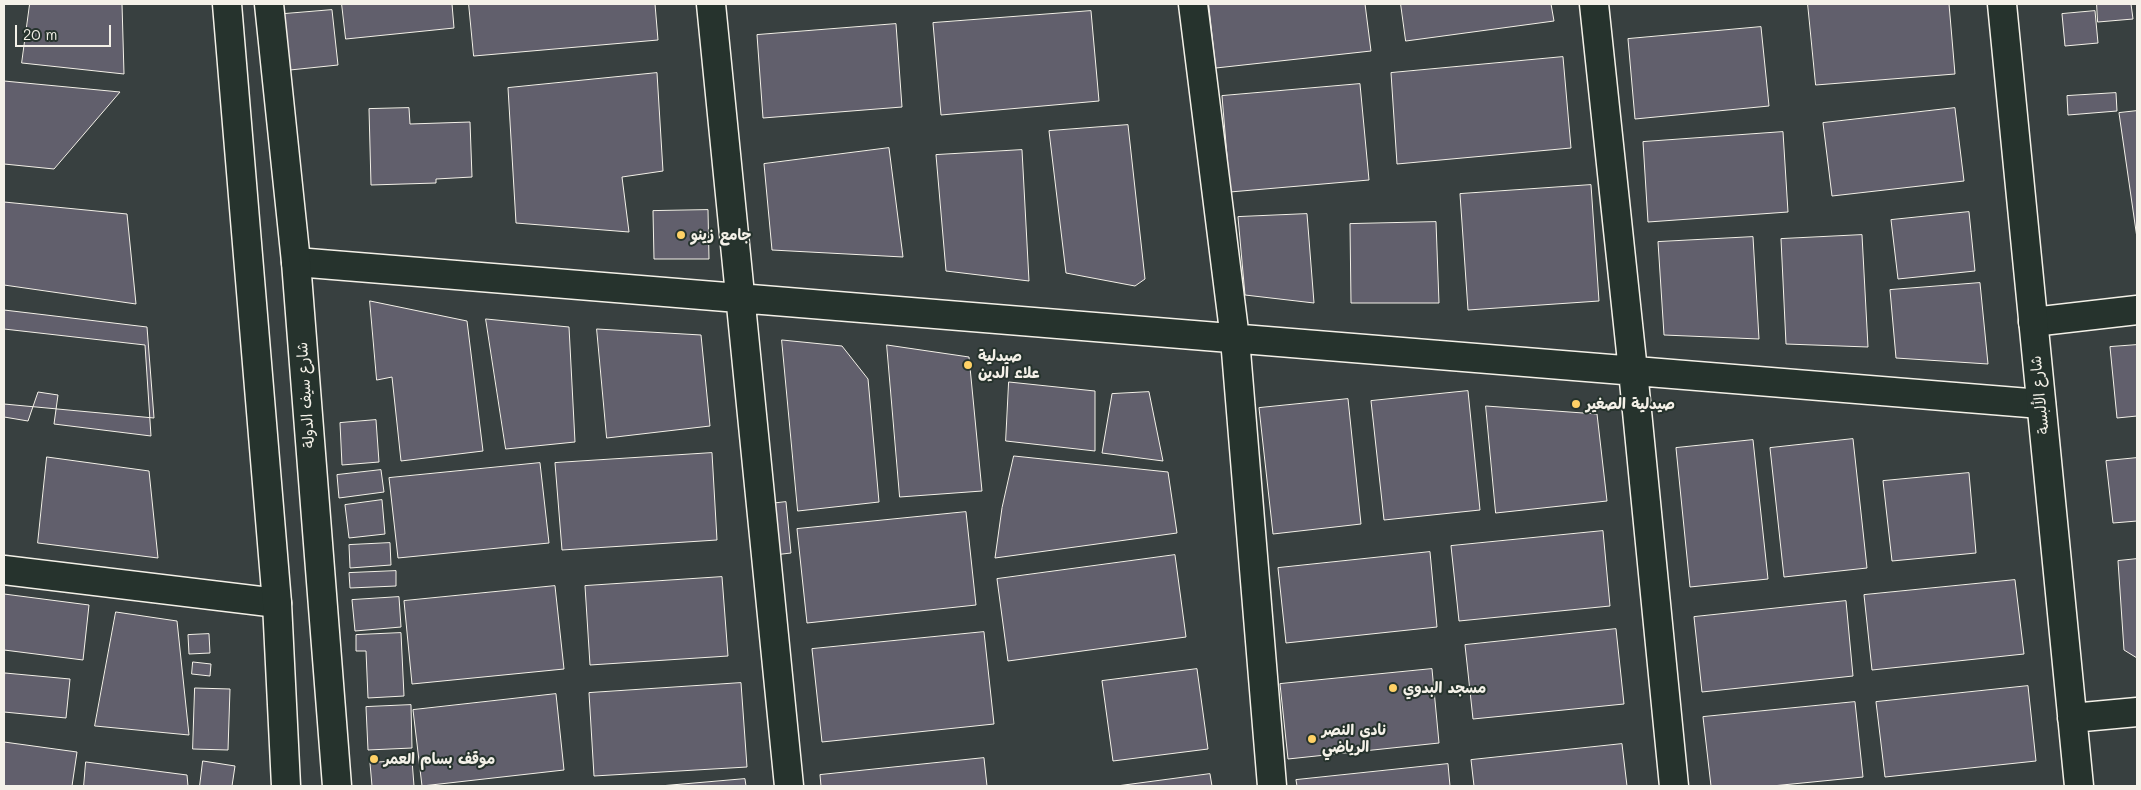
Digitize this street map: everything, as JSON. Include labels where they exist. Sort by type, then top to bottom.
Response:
[{"type":"street","points":[[227,4],[277,603],[286,786]]},
{"type":"street","name":"شارع سيف الدولة","points":[[270,4],[296,262],[337,786]]},
{"type":"street","points":[[711,4],[742,298],[789,786]]},
{"type":"street","points":[[1193,4],[1235,339],[1272,786]]},
{"type":"street","points":[[1594,4],[1674,786]]},
{"type":"street","name":"شارع الألبسة","points":[[2002,4],[2078,786]]},
{"type":"street","points":[[296,262],[2041,404]]},
{"type":"street","points":[[2033,322],[2137,310]]},
{"type":"street","points":[[4,570],[277,603]]},
{"type":"street","points":[[2072,718],[2137,712]]},
{"type":"building","points":[[30,4],[122,4],[124,74],[22,63]]},
{"type":"building","points":[[342,4],[452,4],[454,28],[346,39]]},
{"type":"building","points":[[469,4],[655,4],[658,40],[474,56]]},
{"type":"building","points":[[1209,4],[1365,4],[1371,51],[1216,68]]},
{"type":"building","points":[[1401,4],[1551,4],[1554,21],[1406,41]]},
{"type":"building","points":[[1808,4],[1949,4],[1955,74],[1816,85]]},
{"type":"building","points":[[2097,4],[2131,4],[2133,19],[2098,22]]},
{"type":"building","points":[[332,10],[338,65],[290,70],[284,14]]},
{"type":"building","points":[[1091,11],[1099,101],[941,115],[933,23]]},
{"type":"building","points":[[2095,11],[2098,43],[2065,46],[2062,14]]},
{"type":"building","points":[[896,24],[902,107],[763,118],[757,35]]},
{"type":"building","points":[[1761,27],[1769,106],[1635,119],[1628,39]]},
{"type":"building","points":[[1563,57],[1571,148],[1397,164],[1391,73]]},
{"type":"building","points":[[657,73],[663,171],[622,177],[629,232],[516,223],[508,88]]},
{"type":"building","points":[[4,81],[120,92],[54,169],[4,164]]},
{"type":"building","points":[[1360,84],[1369,180],[1230,192],[1222,96]]},
{"type":"building","points":[[2116,93],[2117,111],[2068,115],[2067,96]]},
{"type":"building","points":[[409,108],[410,124],[470,122],[472,177],[436,179],[436,183],[371,185],[369,109]]},
{"type":"building","points":[[1955,108],[1964,181],[1832,196],[1823,123]]},
{"type":"building","points":[[2137,111],[2137,238],[2119,113]]},
{"type":"building","points":[[1128,125],[1145,279],[1135,286],[1066,273],[1049,131]]},
{"type":"building","points":[[1783,132],[1788,212],[1648,222],[1643,142]]},
{"type":"building","points":[[889,148],[903,257],[772,250],[764,164]]},
{"type":"building","points":[[1022,150],[1029,281],[946,271],[936,155]]},
{"type":"building","points":[[1591,185],[1599,301],[1468,310],[1460,194]]},
{"type":"building","points":[[4,202],[127,214],[136,304],[4,285]]},
{"type":"building","name":"جامع زينو","points":[[708,210],[709,259],[654,259],[653,211]]},
{"type":"building","points":[[1969,212],[1975,271],[1898,279],[1891,220]]},
{"type":"building","points":[[1307,214],[1314,303],[1245,295],[1238,217]]},
{"type":"building","points":[[1436,222],[1439,303],[1351,303],[1350,224]]},
{"type":"building","points":[[1862,235],[1868,347],[1786,344],[1781,239]]},
{"type":"building","points":[[1753,237],[1759,339],[1664,335],[1658,242]]},
{"type":"building","points":[[1980,283],[1988,364],[1896,358],[1890,290]]},
{"type":"building","points":[[370,301],[467,321],[483,451],[401,461],[392,377],[377,380]]},
{"type":"building","points":[[4,310],[147,327],[154,418],[4,404]]},
{"type":"building","points":[[486,319],[569,327],[575,442],[506,449]]},
{"type":"building","points":[[4,329],[145,345],[151,436],[54,424],[58,395],[38,392],[28,421],[4,417]]},
{"type":"building","points":[[597,329],[701,335],[710,426],[607,438]]},
{"type":"building","points":[[782,340],[842,346],[868,379],[879,502],[798,511]]},
{"type":"building","points":[[887,345],[969,357],[982,491],[900,497]]},
{"type":"building","points":[[2137,345],[2137,416],[2117,418],[2110,347]]},
{"type":"building","points":[[1009,382],[1095,391],[1095,451],[1006,441]]},
{"type":"building","points":[[1468,391],[1480,510],[1384,520],[1371,401]]},
{"type":"building","points":[[1149,392],[1163,461],[1102,453],[1112,394]]},
{"type":"building","points":[[1348,399],[1361,524],[1273,534],[1259,408]]},
{"type":"building","points":[[1486,406],[1597,414],[1607,501],[1496,513]]},
{"type":"building","points":[[376,420],[379,462],[342,465],[340,423]]},
{"type":"building","points":[[1853,439],[1867,568],[1784,577],[1770,448]]},
{"type":"building","points":[[1753,440],[1768,579],[1690,587],[1676,448]]},
{"type":"building","points":[[712,453],[717,540],[562,550],[555,463]]},
{"type":"building","points":[[1014,456],[1168,472],[1177,533],[995,558],[1002,508]]},
{"type":"building","points":[[47,457],[149,471],[158,558],[38,543]]},
{"type":"building","points":[[2137,458],[2137,521],[2113,523],[2106,461]]},
{"type":"building","points":[[540,463],[549,543],[398,558],[389,478]]},
{"type":"building","points":[[381,470],[384,492],[339,498],[337,475]]},
{"type":"building","points":[[1969,473],[1976,553],[1892,561],[1883,481]]},
{"type":"building","points":[[382,500],[385,534],[349,538],[345,505]]},
{"type":"building","points":[[786,502],[791,553],[774,555],[769,504]]},
{"type":"building","points":[[966,512],[976,605],[807,623],[797,529]]},
{"type":"building","points":[[1603,531],[1610,606],[1459,621],[1451,546]]},
{"type":"building","points":[[390,543],[391,565],[350,568],[349,545]]},
{"type":"building","points":[[1430,552],[1437,627],[1286,643],[1278,568]]},
{"type":"building","points":[[1175,555],[1186,637],[1008,661],[997,579]]},
{"type":"building","points":[[2137,559],[2137,658],[2124,650],[2118,561]]},
{"type":"building","points":[[396,571],[396,586],[350,588],[349,573]]},
{"type":"building","points":[[722,577],[728,656],[590,665],[585,586]]},
{"type":"building","points":[[2015,580],[2024,654],[1872,670],[1864,595]]},
{"type":"building","points":[[555,586],[564,669],[412,684],[404,601]]},
{"type":"building","points":[[4,594],[89,605],[83,660],[4,650]]},
{"type":"building","points":[[399,597],[401,627],[355,631],[352,600]]},
{"type":"building","points":[[1846,601],[1853,676],[1702,692],[1694,617]]},
{"type":"building","points":[[116,612],[177,621],[189,735],[95,726]]},
{"type":"building","points":[[1616,629],[1624,704],[1473,719],[1465,645]]},
{"type":"building","points":[[984,632],[994,724],[822,742],[812,649]]},
{"type":"building","points":[[401,633],[404,696],[368,698],[366,651],[356,651],[356,635]]},
{"type":"building","points":[[209,634],[210,653],[189,654],[188,635]]},
{"type":"building","points":[[193,662],[211,664],[210,676],[192,674]]},
{"type":"building","points":[[1197,669],[1208,749],[1113,761],[1102,681]]},
{"type":"building","points":[[1432,669],[1439,743],[1288,759],[1280,684]]},
{"type":"building","points":[[5,673],[70,679],[66,718],[4,712]]},
{"type":"building","points":[[741,683],[747,767],[594,776],[589,693]]},
{"type":"building","points":[[2028,686],[2036,761],[1885,777],[1876,702]]},
{"type":"building","points":[[195,688],[230,689],[228,750],[193,749]]},
{"type":"building","points":[[556,694],[564,770],[422,786],[413,710]]},
{"type":"building","points":[[1855,702],[1863,777],[1772,786],[1711,786],[1703,717]]},
{"type":"building","points":[[411,705],[412,748],[368,750],[366,707]]},
{"type":"building","points":[[4,742],[77,752],[72,786],[4,786]]},
{"type":"building","points":[[1622,744],[1627,786],[1474,786],[1471,760]]},
{"type":"building","points":[[984,758],[987,786],[821,786],[820,775]]},
{"type":"building","points":[[412,760],[414,786],[372,786],[370,763]]},
{"type":"building","points":[[203,761],[235,766],[232,786],[200,786]]},
{"type":"building","points":[[86,762],[187,775],[188,786],[84,786]]},
{"type":"building","points":[[1448,764],[1450,786],[1297,786],[1296,780]]},
{"type":"building","points":[[1210,774],[1212,786],[1117,786]]},
{"type":"building","points":[[745,779],[746,786],[660,786]]},
{"type":"place","name":"جامع زينو","points":[[681,235]]},
{"type":"place","name":"صيدلية علاء الدين","points":[[968,365]]},
{"type":"place","name":"صيدلية الصغير","points":[[1576,404]]},
{"type":"place","name":"مسجد البدوي","points":[[1393,688]]},
{"type":"place","name":"نادي النصر الرياضي","points":[[1312,739]]},
{"type":"place","name":"موقف بسام العمر","points":[[374,759]]}]
